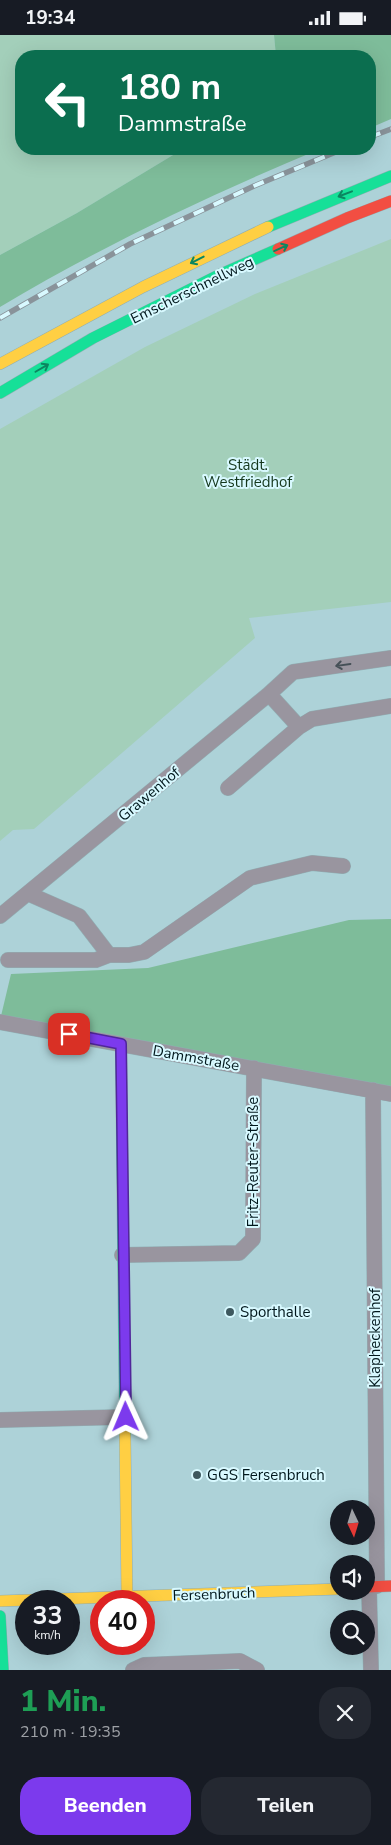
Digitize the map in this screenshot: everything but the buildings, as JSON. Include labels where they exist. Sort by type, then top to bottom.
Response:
[{"type":"main road","name":"Emscherschnellweg","points":[[0,364],[84,317],[208,255],[338,197],[391,177]]},
{"type":"main road","name":"Emscherschnellweg","points":[[0,393],[93,338],[219,275],[347,218],[391,201]]},
{"type":"main road","points":[[121,1044],[127,1590]]},
{"type":"main road","name":"Fersenbruch","points":[[155,1595],[330,1589]]},
{"type":"main road","name":"Fersenbruch","points":[[0,1601],[90,1597]]},
{"type":"main road","points":[[0,1616],[2,1670]]},
{"type":"street","name":"Grawenhof","points":[[0,916],[269,694],[293,672],[391,658]]},
{"type":"street","points":[[269,694],[299,727]]},
{"type":"street","points":[[228,788],[299,727],[312,719],[391,707]]},
{"type":"street","points":[[8,961],[96,960],[109,955],[130,955],[144,952],[250,878],[312,863],[343,866]]},
{"type":"street","points":[[29,893],[79,916],[109,955]]},
{"type":"street","name":"Dammstraße","points":[[0,1022],[391,1094]]},
{"type":"street","name":"Fritz-Reuter-Straße","points":[[122,1255],[239,1253],[253,1239],[254,1068]]},
{"type":"street","name":"Klapheckenhof","points":[[371,1670],[376,1587],[373,1090]]},
{"type":"street","points":[[0,1420],[126,1417]]},
{"type":"street","points":[[133,1670],[144,1665],[240,1661],[257,1670]]},
{"type":"green space","points":[[0,35],[274,35],[275,50],[15,50],[15,155],[173,155],[77,213],[0,255]]},
{"type":"green space","points":[[274,35],[391,35],[391,119],[376,125],[376,50],[275,50]]},
{"type":"green space","points":[[173,155],[306,155],[157,222],[78,263],[0,307],[0,255],[77,213]]},
{"type":"green space","name":"Städt. Westfriedhof","points":[[391,239],[391,602],[249,618],[255,638],[34,829],[13,830],[0,841],[0,429],[145,347],[255,294]]},
{"type":"green space","points":[[391,919],[391,1088],[1,1016],[11,974],[148,968],[349,920]]},
{"type":"railway","points":[[376,135],[391,129]]},
{"type":"railway","points":[[0,318],[130,244],[254,186],[329,155]]},
{"type":"traffic: fast","points":[[268,227],[391,176]]},
{"type":"traffic: fast","points":[[0,393],[93,338],[219,275],[278,249]]},
{"type":"traffic: fast","points":[[121,1044],[125,1434]]},
{"type":"traffic: fast","points":[[0,1616],[3,1670]]},
{"type":"traffic: slow","points":[[0,364],[143,287],[268,227]]},
{"type":"traffic: slow","points":[[125,1434],[127,1590]]},
{"type":"traffic: slow","points":[[0,1601],[330,1589]]},
{"type":"traffic: jam","points":[[278,249],[347,218],[391,201]]},
{"type":"traffic: jam","points":[[375,1587],[391,1586]]},
{"type":"place","name":"Sporthalle","points":[[230,1312]]},
{"type":"place","name":"GGS Fersenbruch","points":[[197,1475]]},
{"type":"route","points":[[69,1034],[121,1044],[122,1255],[126,1417]]}]
